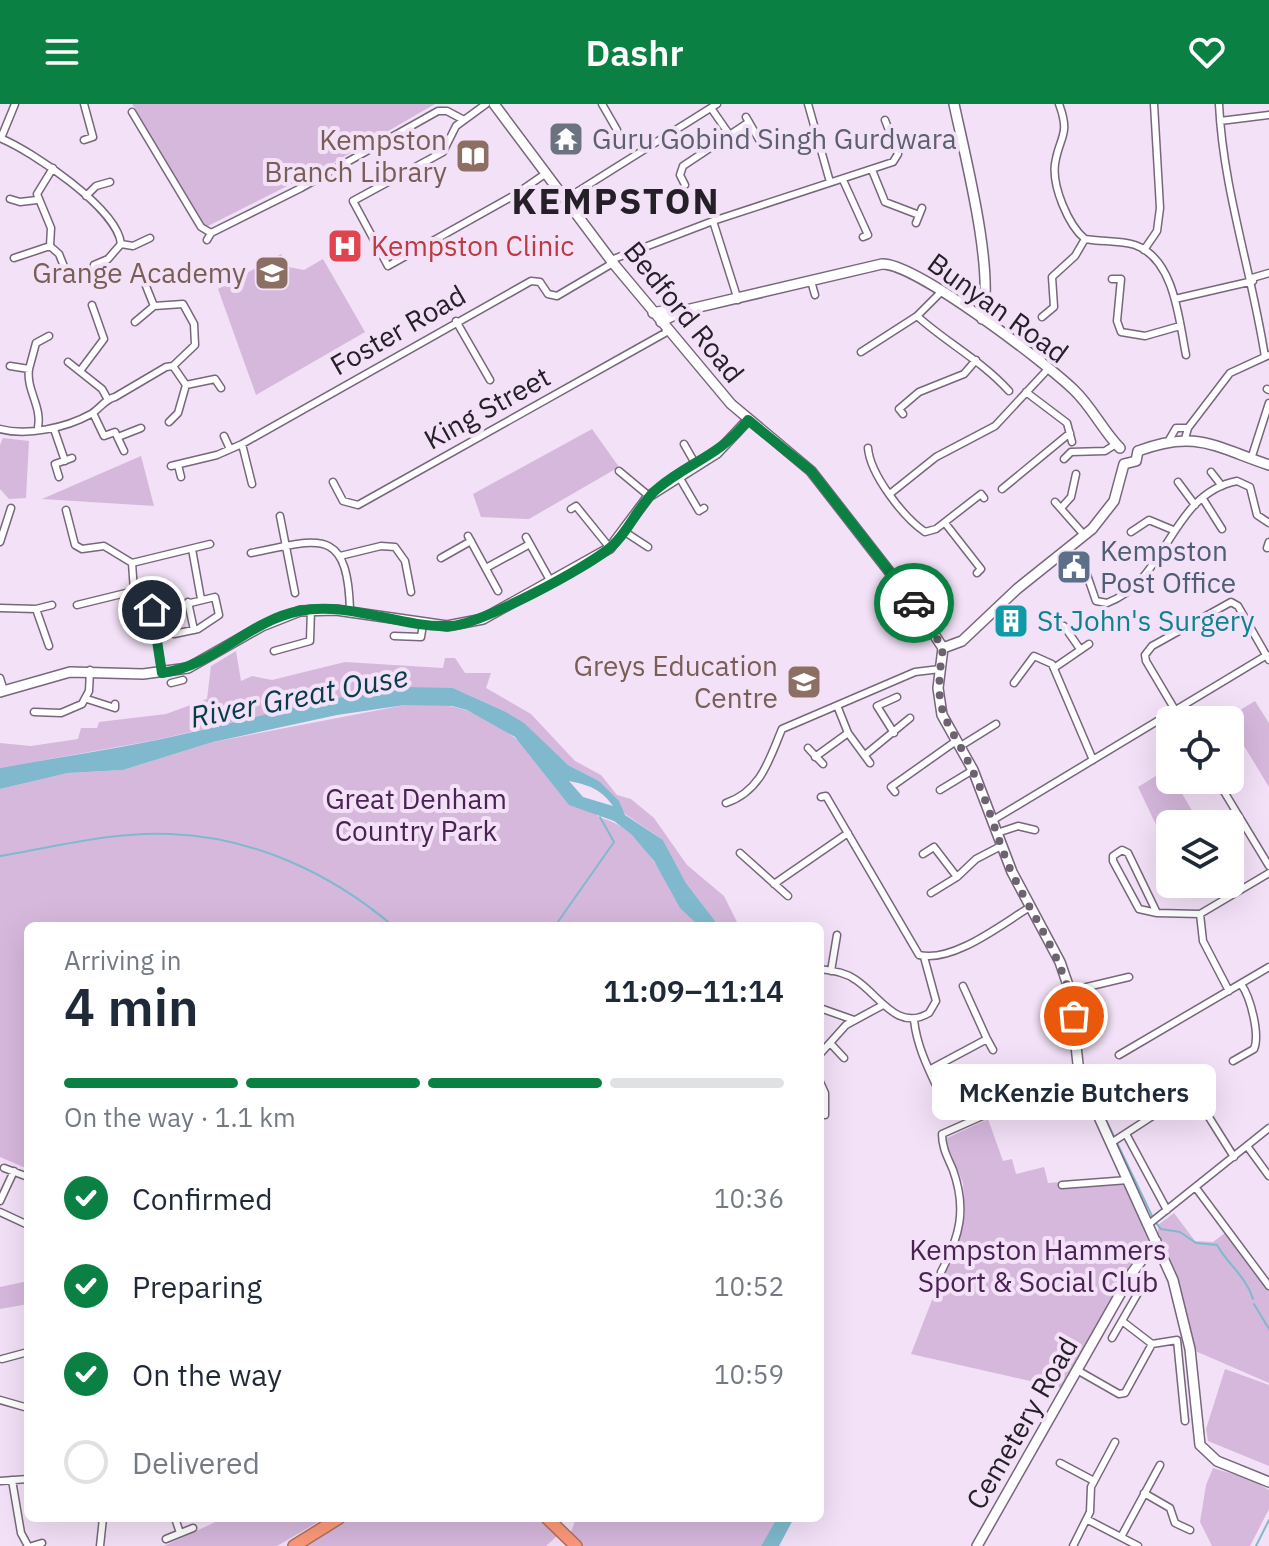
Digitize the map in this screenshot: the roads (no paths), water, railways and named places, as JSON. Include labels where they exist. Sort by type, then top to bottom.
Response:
[{"type":"highway","points":[[294,1546],[333,1522]]},
{"type":"highway","points":[[551,1522],[576,1546]]},
{"type":"main road","points":[[954,104],[973,196],[983,275],[985,306],[982,319]]},
{"type":"main road","name":"Bedford Road","points":[[498,105],[564,200],[653,313],[748,420],[811,471],[920,612],[943,648]]},
{"type":"main road","name":"Bunyan Road","points":[[664,325],[682,311],[891,264],[982,319],[1044,365],[1075,391],[1118,446]]},
{"type":"main road","name":"Bunyan Road","points":[[653,313],[676,308],[682,311]]},
{"type":"main road","points":[[2,691],[58,674],[90,670],[162,673],[176,679],[276,619],[311,609],[423,624],[447,626],[470,623],[610,548],[625,532],[649,496],[729,444],[748,420]]},
{"type":"main road","points":[[1138,451],[1169,440],[1185,439],[1269,465]]},
{"type":"main road","points":[[1124,464],[1118,456],[1118,446],[1130,444],[1138,451]]},
{"type":"main road","points":[[1124,464],[1136,461],[1138,451]]},
{"type":"main road","points":[[1124,464],[1114,501],[1085,536],[1017,589],[962,641],[943,648],[939,704],[973,770],[1001,846],[1060,962],[1070,991],[1079,1073],[1114,1141],[1173,1280],[1188,1337],[1200,1445],[1217,1461],[1269,1482]]},
{"type":"main road","name":"Cemetery Road","points":[[977,1546],[1139,1262],[1153,1228]]},
{"type":"street","points":[[15,104],[1,138],[26,149],[86,196],[114,224],[121,244]]},
{"type":"street","points":[[84,104],[93,137],[84,140]]},
{"type":"street","points":[[486,104],[462,119],[443,152],[353,201],[388,266],[513,196],[545,174]]},
{"type":"street","points":[[602,104],[617,130]]},
{"type":"street","points":[[808,104],[830,182]]},
{"type":"street","points":[[1059,104],[1067,130],[1055,171],[1071,224],[1085,239],[1127,244],[1144,250],[1165,277],[1175,299],[1186,355]]},
{"type":"street","points":[[1144,250],[1157,231],[1160,208],[1154,104]]},
{"type":"street","points":[[1185,439],[1188,428],[1230,373],[1267,356],[1253,280],[1226,183],[1219,104]]},
{"type":"street","points":[[564,200],[714,106],[729,134]]},
{"type":"street","points":[[132,112],[209,236],[438,111],[455,113],[462,119]]},
{"type":"street","points":[[1220,121],[1269,115]]},
{"type":"street","points":[[685,185],[680,175],[683,166],[747,120],[761,143]]},
{"type":"street","points":[[612,261],[713,221],[872,170],[898,157],[886,120]]},
{"type":"street","points":[[50,246],[51,228],[37,200],[38,189],[53,168]]},
{"type":"street","points":[[872,170],[885,202],[919,216]]},
{"type":"street","points":[[843,180],[868,235],[863,237]]},
{"type":"street","points":[[86,196],[96,186],[110,182]]},
{"type":"street","points":[[12,202],[37,200]]},
{"type":"street","points":[[713,221],[738,300]]},
{"type":"street","points":[[121,244],[133,246],[150,238]]},
{"type":"street","points":[[1042,317],[1054,307],[1052,277],[1075,256],[1085,239]]},
{"type":"street","points":[[94,265],[108,259],[121,244]]},
{"type":"street","points":[[14,258],[24,260],[50,246]]},
{"type":"street","points":[[50,246],[59,254],[67,274]]},
{"type":"street","name":"Foster Road","points":[[181,477],[175,465],[242,444],[531,281],[540,282],[548,294],[557,296],[612,261]]},
{"type":"street","points":[[1175,299],[1253,280],[1269,273]]},
{"type":"street","points":[[1112,279],[1121,279],[1117,321],[1121,332],[1145,336],[1180,326]]},
{"type":"street","points":[[811,281],[815,295]]},
{"type":"street","points":[[146,286],[154,306]]},
{"type":"street","points":[[861,352],[917,316],[941,292]]},
{"type":"street","points":[[0,429],[30,432],[38,427],[54,429],[93,413],[107,398],[115,397],[166,367],[173,366],[195,345],[194,324],[183,304],[154,306],[135,322]]},
{"type":"street","points":[[80,371],[104,339],[92,305]]},
{"type":"street","points":[[917,316],[976,360],[1009,391]]},
{"type":"street","points":[[456,321],[490,380]]},
{"type":"street","name":"King Street","points":[[333,482],[343,501],[358,505],[660,336],[664,325]]},
{"type":"street","points":[[38,427],[37,407],[28,386],[29,369],[36,343],[49,336]]},
{"type":"street","points":[[891,493],[936,457],[995,426],[1026,392],[1044,365],[1047,348],[1032,344]]},
{"type":"street","points":[[903,414],[899,409],[919,392],[964,374],[976,360]]},
{"type":"street","points":[[68,362],[102,389],[107,398]]},
{"type":"street","points":[[10,366],[29,369]]},
{"type":"street","points":[[173,366],[186,385]]},
{"type":"street","points":[[217,369],[215,379],[221,388]]},
{"type":"street","points":[[186,385],[215,379]]},
{"type":"street","points":[[169,422],[178,413],[186,385]]},
{"type":"street","points":[[1026,392],[1067,423],[1072,442]]},
{"type":"street","points":[[1251,459],[1269,403]]},
{"type":"street","points":[[93,413],[104,436],[115,432],[124,451]]},
{"type":"street","points":[[118,437],[141,428]]},
{"type":"street","points":[[1169,440],[1176,428],[1188,428]]},
{"type":"street","points":[[54,429],[68,459],[55,464],[59,477]]},
{"type":"street","points":[[1002,489],[1070,433]]},
{"type":"street","points":[[224,436],[230,449]]},
{"type":"street","points":[[242,444],[252,484]]},
{"type":"street","points":[[684,444],[696,465]]},
{"type":"street","points":[[1064,459],[1071,452],[1105,451],[1118,446]]},
{"type":"street","points":[[868,448],[874,474],[915,525],[925,532],[945,523],[981,494],[984,498]]},
{"type":"street","points":[[619,471],[649,496]]},
{"type":"street","points":[[1211,472],[1222,486]]},
{"type":"street","points":[[1076,474],[1071,497],[1058,505],[1085,536]]},
{"type":"street","points":[[678,475],[699,511],[704,508]]},
{"type":"street","points":[[1069,549],[1086,572],[1096,601],[1107,603],[1153,569],[1173,530],[1195,505],[1222,486],[1237,481],[1250,487],[1257,515],[1269,523]]},
{"type":"street","points":[[1178,482],[1195,505]]},
{"type":"street","points":[[1203,499],[1222,529]]},
{"type":"street","points":[[571,509],[576,506],[610,548]]},
{"type":"street","points":[[0,542],[3,517],[11,508]]},
{"type":"street","points":[[66,510],[75,545],[82,549],[109,548],[132,563],[210,544]]},
{"type":"street","points":[[1207,522],[1215,515]]},
{"type":"street","points":[[280,516],[290,583],[295,593]]},
{"type":"street","points":[[1131,532],[1149,520],[1173,530]]},
{"type":"street","points":[[945,523],[981,569],[977,573]]},
{"type":"street","points":[[625,532],[648,547]]},
{"type":"street","points":[[441,558],[470,538],[498,591]]},
{"type":"street","points":[[251,553],[322,541],[337,549],[350,612]]},
{"type":"street","points":[[486,568],[528,541],[551,582]]},
{"type":"street","points":[[340,556],[381,546],[395,547],[405,561],[411,592]]},
{"type":"street","points":[[192,549],[201,599]]},
{"type":"street","points":[[132,563],[134,591],[157,641],[162,673]]},
{"type":"street","points":[[77,605],[134,591]]},
{"type":"street","points":[[145,614],[164,606],[215,597],[219,615],[194,630],[171,634],[164,606]]},
{"type":"street","points":[[188,602],[194,630]]},
{"type":"street","points":[[1173,706],[1145,655],[1152,646],[1231,602],[1238,606],[1268,658],[1182,706]]},
{"type":"street","points":[[0,608],[36,609],[52,605]]},
{"type":"street","points":[[36,609],[49,646]]},
{"type":"street","points":[[274,651],[286,652],[310,641],[311,609]]},
{"type":"street","points":[[1056,623],[1064,626],[1080,649]]},
{"type":"street","points":[[399,635],[421,637],[423,624]]},
{"type":"street","points":[[1055,668],[1089,644]]},
{"type":"street","points":[[1014,683],[1034,656],[1047,660],[1055,668],[1093,760]]},
{"type":"street","points":[[726,803],[748,794],[762,777],[782,729],[838,708],[915,672],[940,669]]},
{"type":"street","points":[[37,714],[61,713],[82,704],[87,699],[90,670]]},
{"type":"street","points":[[0,678],[2,691]]},
{"type":"street","points":[[894,733],[877,706],[897,697]]},
{"type":"street","points":[[87,699],[116,707]]},
{"type":"street","points":[[838,708],[848,733],[870,763]]},
{"type":"street","points":[[865,755],[910,718]]},
{"type":"street","points":[[993,820],[1156,722]]},
{"type":"street","points":[[895,792],[891,787],[922,770],[958,744],[996,724]]},
{"type":"street","points":[[904,726],[910,734]]},
{"type":"street","points":[[815,757],[848,733]]},
{"type":"street","points":[[808,748],[823,764]]},
{"type":"street","points":[[940,790],[973,770]]},
{"type":"street","points":[[1225,794],[1269,866]]},
{"type":"street","points":[[821,797],[826,796],[916,952],[924,957]]},
{"type":"street","points":[[997,833],[1018,826],[1031,832]]},
{"type":"street","points":[[774,884],[848,833]]},
{"type":"street","points":[[931,893],[957,877],[976,859],[1001,846]]},
{"type":"street","points":[[923,854],[934,847],[957,877]]},
{"type":"street","points":[[1157,913],[1128,853],[1116,852],[1113,861],[1139,909],[1157,913],[1200,914],[1269,873]]},
{"type":"street","points":[[740,853],[749,857],[783,895]]},
{"type":"street","points":[[924,957],[993,933],[1030,907]]},
{"type":"street","points":[[1200,914],[1203,941],[1229,991]]},
{"type":"street","points":[[831,971],[837,935]]},
{"type":"street","points":[[824,970],[858,981],[899,1017],[914,1020],[929,1013],[936,1001],[934,983],[924,957]]},
{"type":"street","points":[[1119,1055],[1269,967]]},
{"type":"street","points":[[1070,991],[1120,982],[1129,977]]},
{"type":"street","points":[[1233,1061],[1254,1049],[1257,1038],[1252,1028],[1251,1001],[1241,984]]},
{"type":"street","points":[[963,986],[993,1050]]},
{"type":"street","points":[[824,1050],[854,1020],[883,1005]]},
{"type":"street","points":[[824,1009],[854,1020]]},
{"type":"street","points":[[914,1020],[918,1044],[929,1070],[942,1098],[948,1096]]},
{"type":"street","points":[[824,1035],[844,1058]]},
{"type":"street","points":[[929,1070],[987,1039]]},
{"type":"street","points":[[941,1272],[963,1216],[960,1191],[942,1144],[942,1134],[1079,1073]]},
{"type":"street","points":[[824,1091],[825,1115]]},
{"type":"street","points":[[1114,1141],[1188,1093],[1195,1095],[1234,1157]]},
{"type":"street","points":[[1153,1228],[1167,1210],[1269,1128]]},
{"type":"street","points":[[1126,1134],[1167,1210]]},
{"type":"street","points":[[1247,1146],[1269,1176]]},
{"type":"street","points":[[4,1168],[24,1175]]},
{"type":"street","points":[[0,1201],[14,1171]]},
{"type":"street","points":[[1062,1185],[1128,1180]]},
{"type":"street","points":[[1196,1188],[1269,1286]]},
{"type":"street","points":[[0,1212],[24,1223]]},
{"type":"street","points":[[1112,1338],[1138,1293]]},
{"type":"street","points":[[1122,1321],[1152,1344],[1177,1340],[1185,1421]]},
{"type":"street","points":[[1077,1370],[1119,1394],[1125,1393],[1152,1344]]},
{"type":"street","points":[[1,1361],[24,1353]]},
{"type":"street","points":[[0,1400],[24,1407]]},
{"type":"street","points":[[1073,1546],[1088,1520],[1089,1493],[1115,1442]]},
{"type":"street","points":[[1060,1463],[1094,1481]]},
{"type":"street","points":[[1121,1537],[1160,1465]]},
{"type":"street","points":[[0,1481],[24,1479]]},
{"type":"street","points":[[12,1480],[16,1511],[30,1546],[42,1543]]},
{"type":"street","points":[[1144,1493],[1170,1508],[1175,1523],[1190,1530]]},
{"type":"street","points":[[1088,1520],[1138,1546]]},
{"type":"street","points":[[100,1546],[103,1522]]},
{"type":"street","points":[[176,1522],[180,1533]]},
{"type":"street","points":[[166,1539],[193,1528]]},
{"type":"water","points":[[408,687],[453,688],[504,711],[524,723],[568,765],[599,781],[619,801],[625,815],[663,840],[686,883],[716,922],[695,922],[680,908],[654,861],[632,835],[614,821],[569,805],[515,737],[467,710],[452,706],[405,705],[337,715],[213,742],[123,770],[68,773],[0,789],[0,768],[157,740],[313,703]],"holes":[[[569,781],[599,792],[613,806],[583,797]]]},
{"type":"water","points":[[775,1522],[792,1522],[779,1546],[761,1546]]},
{"type":"waterway","points":[[558,922],[614,842],[600,817]]},
{"type":"waterway","points":[[0,856],[128,835],[170,834],[231,842],[261,850],[317,874],[388,922]]},
{"type":"waterway","points":[[1054,1079],[1069,1072]]},
{"type":"waterway","points":[[1097,1101],[1153,1218]]},
{"type":"waterway","points":[[1156,1223],[1161,1229],[1180,1232],[1196,1243],[1217,1245],[1246,1284],[1253,1299]]},
{"type":"waterway","points":[[1254,1304],[1269,1329]]},
{"type":"waterway","points":[[1256,1546],[1269,1520]]},
{"type":"place","name":"Guru Gobind Singh Gurdwara","points":[[566,139]]},
{"type":"place","name":"Kempston Branch Library","points":[[473,156]]},
{"type":"place","name":"Kempston Clinic","points":[[345,246]]},
{"type":"place","name":"Grange Academy","points":[[272,273]]},
{"type":"place","name":"Kempston Post Office","points":[[1074,567]]},
{"type":"place","name":"St John's Surgery","points":[[1011,621]]},
{"type":"place","name":"Greys Education Centre","points":[[804,682]]},
{"type":"place","name":"McKenzie Butchers","points":[[1074,1016]]},
{"type":"district","name":"KEMPSTON","points":[[616,201]]},
{"type":"water label","name":"River Great Ouse","points":[[299,697]]},
{"type":"park label","name":"Great Denham Country Park","points":[[416,815]]},
{"type":"park label","name":"Kempston Hammers Sport & Social Club","points":[[1038,1266]]}]
